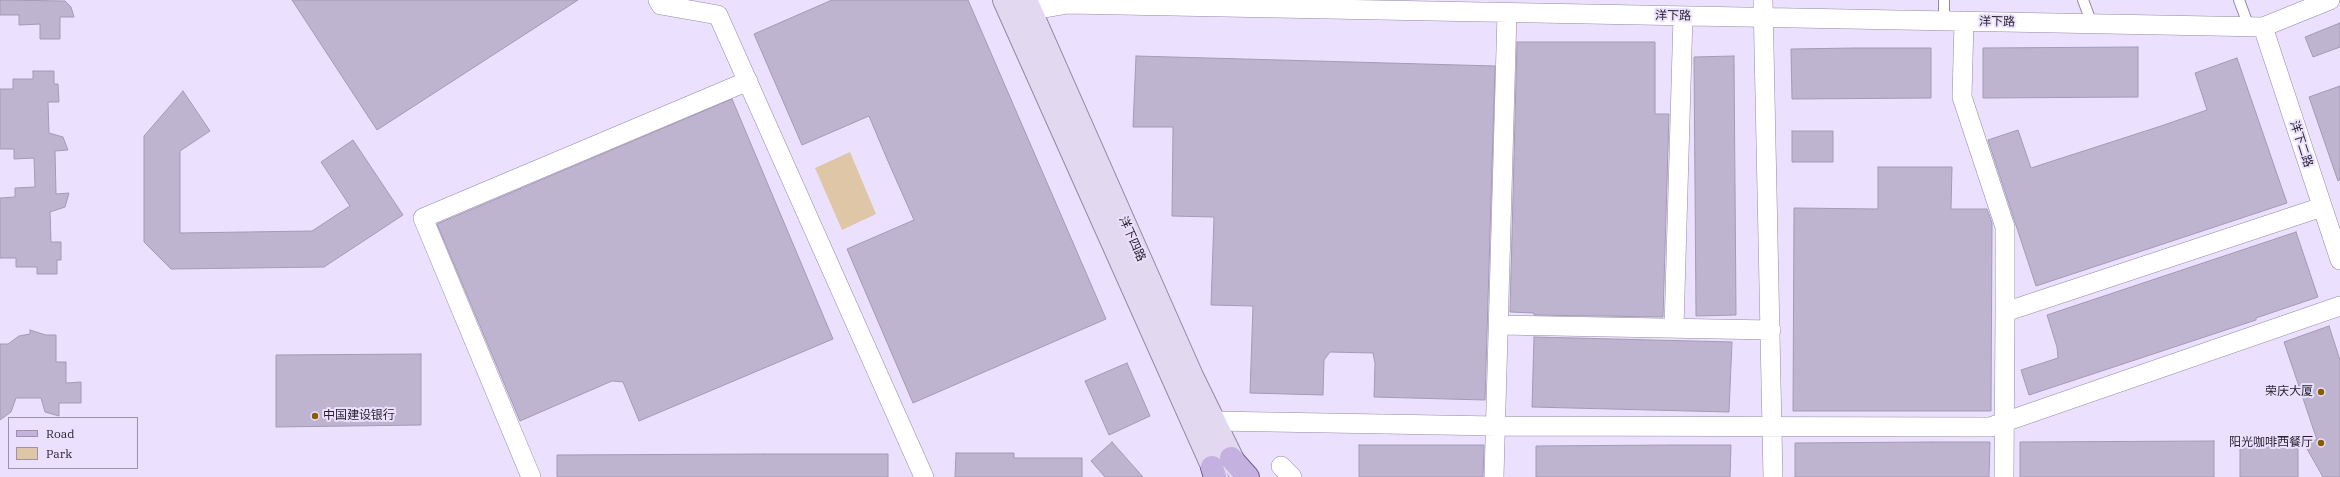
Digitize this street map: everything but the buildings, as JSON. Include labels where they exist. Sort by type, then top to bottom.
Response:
[{"type":"main road","points":[[1232,458],[1248,477]]},
{"type":"street","points":[[658,0],[661,5],[718,15],[924,477]]},
{"type":"street","name":"洋下四路","points":[[1004,0],[1023,11],[1214,421],[1242,477]]},
{"type":"street","name":"洋下路","points":[[1023,11],[1068,4],[1410,5],[1507,13],[1683,16],[1763,9],[1944,21],[2256,27],[2330,0]]},
{"type":"street","points":[[1763,9],[1773,477]]},
{"type":"street","name":"洋下四路","points":[[1023,11],[1215,474]]},
{"type":"street","points":[[1494,477],[1507,13]]},
{"type":"street","points":[[1674,328],[1683,16]]},
{"type":"street","points":[[1964,21],[1962,97],[2005,227],[2004,477]]},
{"type":"street","name":"洋下二路","points":[[2256,27],[2340,260]]},
{"type":"street","points":[[531,477],[424,218],[748,80]]},
{"type":"street","points":[[2005,312],[2322,207]]},
{"type":"street","points":[[1214,421],[1496,426],[1990,427],[2340,306]]},
{"type":"street","points":[[1499,325],[1770,330]]},
{"type":"lane","points":[[1944,0],[1944,21]]},
{"type":"lane","points":[[2083,0],[2092,24]]},
{"type":"lane","points":[[2239,0],[2256,27]]},
{"type":"green space","points":[[850,152],[876,214],[842,230],[815,168]]},
{"type":"place","name":"荣庆大厦","points":[[2321,392]]},
{"type":"place","name":"中国建设银行","points":[[315,416]]},
{"type":"place","name":"阳光咖啡西餐厅","points":[[2321,443]]}]
